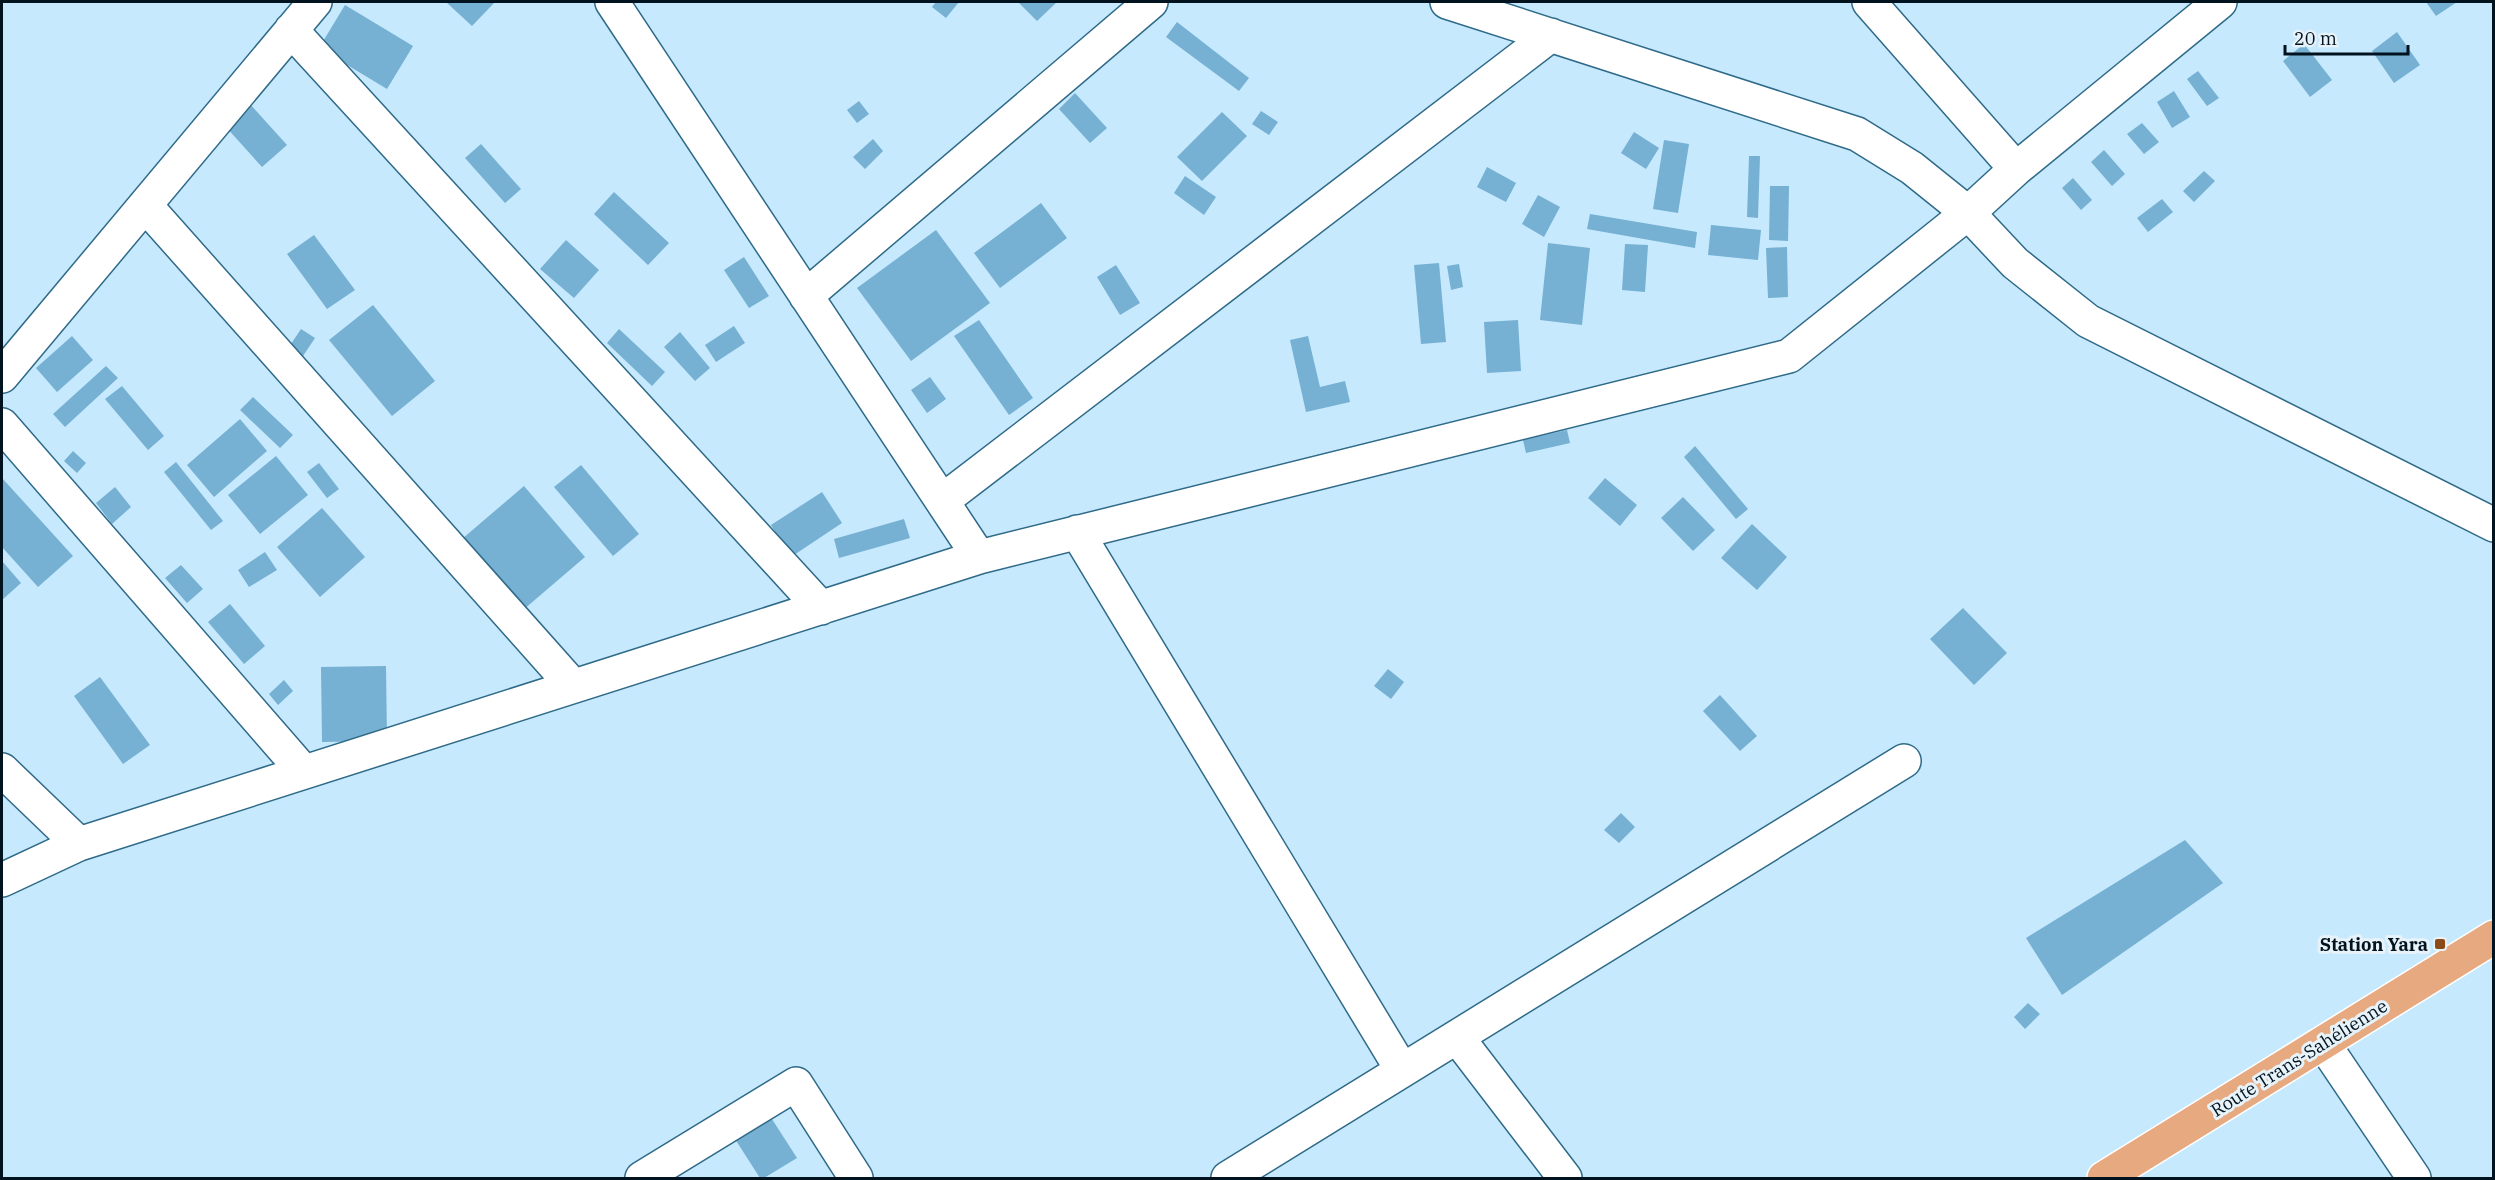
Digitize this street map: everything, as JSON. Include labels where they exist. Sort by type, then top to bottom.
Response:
[{"type":"highway","name":"Route Trans-Sahélienne","points":[[2104,1179],[2493,937]]},
{"type":"street","points":[[2,376],[315,2]]},
{"type":"street","points":[[612,2],[979,557]]},
{"type":"street","points":[[806,296],[1151,2]]},
{"type":"street","points":[[1447,2],[1857,134],[1912,168],[1968,213],[2015,263],[2088,321],[2493,525]]},
{"type":"street","points":[[1869,2],[2016,169]]},
{"type":"street","points":[[2,880],[79,844],[979,557],[1790,356],[1968,213],[2016,169],[2220,2]]},
{"type":"street","points":[[291,30],[821,608]]},
{"type":"street","points":[[942,501],[1551,35]]},
{"type":"street","points":[[145,204],[573,686]]},
{"type":"street","points":[[2,425],[304,772]]},
{"type":"street","points":[[1077,532],[1402,1070]]},
{"type":"street","points":[[1228,1179],[1904,760]]},
{"type":"street","points":[[2,770],[79,844]]},
{"type":"street","points":[[1457,1037],[1565,1179]]},
{"type":"street","points":[[2323,1043],[2414,1179]]},
{"type":"street","points":[[642,1179],[796,1084],[856,1179]]},
{"type":"building","points":[[446,2],[495,2],[472,26]]},
{"type":"building","points":[[936,2],[959,2],[946,18],[932,7]]},
{"type":"building","points":[[1018,2],[1057,2],[1037,21]]},
{"type":"building","points":[[2426,2],[2457,2],[2436,16]]},
{"type":"building","points":[[345,5],[413,46],[387,89],[319,48]]},
{"type":"building","points":[[1177,22],[1249,78],[1239,91],[1166,37]]},
{"type":"building","points":[[2397,32],[2420,65],[2394,83],[2372,51]]},
{"type":"building","points":[[2304,44],[2332,80],[2310,97],[2283,61]]},
{"type":"building","points":[[2198,71],[2219,98],[2207,106],[2187,79]]},
{"type":"building","points":[[2174,91],[2190,117],[2172,128],[2157,102]]},
{"type":"building","points":[[1075,93],[1107,128],[1090,143],[1059,109]]},
{"type":"building","points":[[859,101],[869,114],[857,123],[847,110]]},
{"type":"building","points":[[250,104],[287,145],[262,167],[225,126]]},
{"type":"building","points":[[1261,111],[1278,122],[1269,135],[1252,124]]},
{"type":"building","points":[[1222,112],[1247,136],[1202,181],[1177,157]]},
{"type":"building","points":[[2142,123],[2159,142],[2144,154],[2127,134]]},
{"type":"building","points":[[1634,132],[1659,148],[1646,169],[1621,153]]},
{"type":"building","points":[[873,139],[883,151],[865,169],[853,157]]},
{"type":"building","points":[[1664,140],[1689,144],[1678,213],[1653,209]]},
{"type":"building","points":[[481,144],[521,189],[505,203],[465,158]]},
{"type":"building","points":[[2104,150],[2125,174],[2112,186],[2091,162]]},
{"type":"building","points":[[1749,156],[1760,156],[1758,218],[1747,217]]},
{"type":"building","points":[[1487,167],[1516,183],[1506,202],[1477,187]]},
{"type":"building","points":[[2204,171],[2215,181],[2194,202],[2183,191]]},
{"type":"building","points":[[1185,176],[1216,197],[1204,215],[1174,193]]},
{"type":"building","points":[[2073,178],[2092,200],[2081,210],[2062,188]]},
{"type":"building","points":[[1770,186],[1789,186],[1788,241],[1769,240]]},
{"type":"building","points":[[614,192],[669,243],[648,265],[594,214]]},
{"type":"building","points":[[1538,195],[1560,207],[1544,237],[1522,224]]},
{"type":"building","points":[[2162,199],[2173,212],[2148,232],[2137,218]]},
{"type":"building","points":[[1041,203],[1067,238],[1000,288],[974,253]]},
{"type":"building","points":[[1590,214],[1697,232],[1695,248],[1587,229]]},
{"type":"building","points":[[1711,225],[1761,230],[1758,260],[1708,255]]},
{"type":"building","points":[[936,230],[990,303],[911,361],[857,288]]},
{"type":"building","points":[[314,235],[355,290],[327,309],[287,254]]},
{"type":"building","points":[[566,240],[599,270],[574,298],[540,269]]},
{"type":"building","points":[[1548,243],[1590,248],[1582,325],[1540,320]]},
{"type":"building","points":[[1625,244],[1648,245],[1645,292],[1622,290]]},
{"type":"building","points":[[1787,247],[1788,297],[1768,298],[1766,248]]},
{"type":"building","points":[[744,257],[769,296],[749,308],[724,270]]},
{"type":"building","points":[[1439,263],[1446,342],[1421,344],[1414,265]]},
{"type":"building","points":[[1459,264],[1463,287],[1451,290],[1447,266]]},
{"type":"building","points":[[1116,265],[1140,303],[1120,315],[1097,277]]},
{"type":"building","points":[[373,305],[435,381],[392,416],[329,340]]},
{"type":"building","points":[[979,320],[1033,398],[1009,415],[954,336]]},
{"type":"building","points":[[1518,320],[1521,371],[1487,373],[1484,322]]},
{"type":"building","points":[[734,326],[745,343],[716,362],[705,345]]},
{"type":"building","points":[[301,329],[315,338],[301,359],[287,350]]},
{"type":"building","points":[[619,329],[665,372],[652,386],[607,343]]},
{"type":"building","points":[[680,332],[710,368],[695,381],[664,347]]},
{"type":"building","points":[[72,336],[93,360],[57,392],[36,368]]},
{"type":"building","points":[[1308,336],[1320,387],[1345,381],[1350,402],[1306,412],[1290,340]]},
{"type":"building","points":[[106,366],[118,378],[65,427],[53,414]]},
{"type":"building","points":[[930,377],[946,399],[927,413],[911,390]]},
{"type":"building","points":[[122,386],[164,436],[148,450],[105,399]]},
{"type":"building","points":[[253,397],[293,435],[280,448],[240,410]]},
{"type":"building","points":[[240,419],[267,451],[214,497],[187,465]]},
{"type":"building","points":[[1567,430],[1570,443],[1526,453],[1523,440]]},
{"type":"building","points":[[1695,446],[1748,509],[1736,519],[1684,457]]},
{"type":"building","points":[[73,451],[86,463],[77,473],[64,461]]},
{"type":"building","points":[[276,456],[308,495],[260,534],[228,495]]},
{"type":"building","points":[[176,462],[223,521],[211,530],[164,472]]},
{"type":"building","points":[[319,463],[339,489],[327,498],[307,472]]},
{"type":"building","points":[[581,465],[639,534],[613,556],[554,487]]},
{"type":"building","points":[[2,478],[73,556],[38,587],[2,547]]},
{"type":"building","points":[[1605,478],[1637,505],[1620,526],[1588,498]]},
{"type":"building","points":[[524,486],[585,557],[523,610],[462,539]]},
{"type":"building","points":[[115,487],[131,507],[112,524],[96,503]]},
{"type":"building","points":[[822,492],[842,523],[791,557],[771,525]]},
{"type":"building","points":[[1683,497],[1715,530],[1693,551],[1661,518]]},
{"type":"building","points":[[322,508],[365,557],[320,597],[277,547]]},
{"type":"building","points":[[904,519],[910,538],[839,558],[834,539]]},
{"type":"building","points":[[1752,524],[1787,557],[1757,590],[1721,558]]},
{"type":"building","points":[[265,552],[277,570],[249,587],[238,570]]},
{"type":"building","points":[[2,561],[21,583],[2,600]]},
{"type":"building","points":[[181,565],[203,589],[187,603],[165,578]]},
{"type":"building","points":[[230,604],[265,646],[244,664],[208,622]]},
{"type":"building","points":[[1963,608],[2007,653],[1974,685],[1930,639]]},
{"type":"building","points":[[386,666],[387,741],[322,742],[321,667]]},
{"type":"building","points":[[1388,669],[1404,682],[1391,699],[1374,686]]},
{"type":"building","points":[[100,677],[150,745],[123,764],[74,696]]},
{"type":"building","points":[[284,680],[293,691],[278,705],[269,694]]},
{"type":"building","points":[[1720,695],[1757,736],[1740,751],[1703,711]]},
{"type":"building","points":[[1621,813],[1635,827],[1619,843],[1604,830]]},
{"type":"building","points":[[2185,840],[2223,883],[2062,995],[2026,938]]},
{"type":"building","points":[[2028,1003],[2040,1014],[2025,1029],[2014,1017]]},
{"type":"building","points":[[770,1116],[797,1158],[764,1178],[760,1178],[735,1139]]},
{"type":"place","name":"Station Yara","points":[[2440,944]]}]
